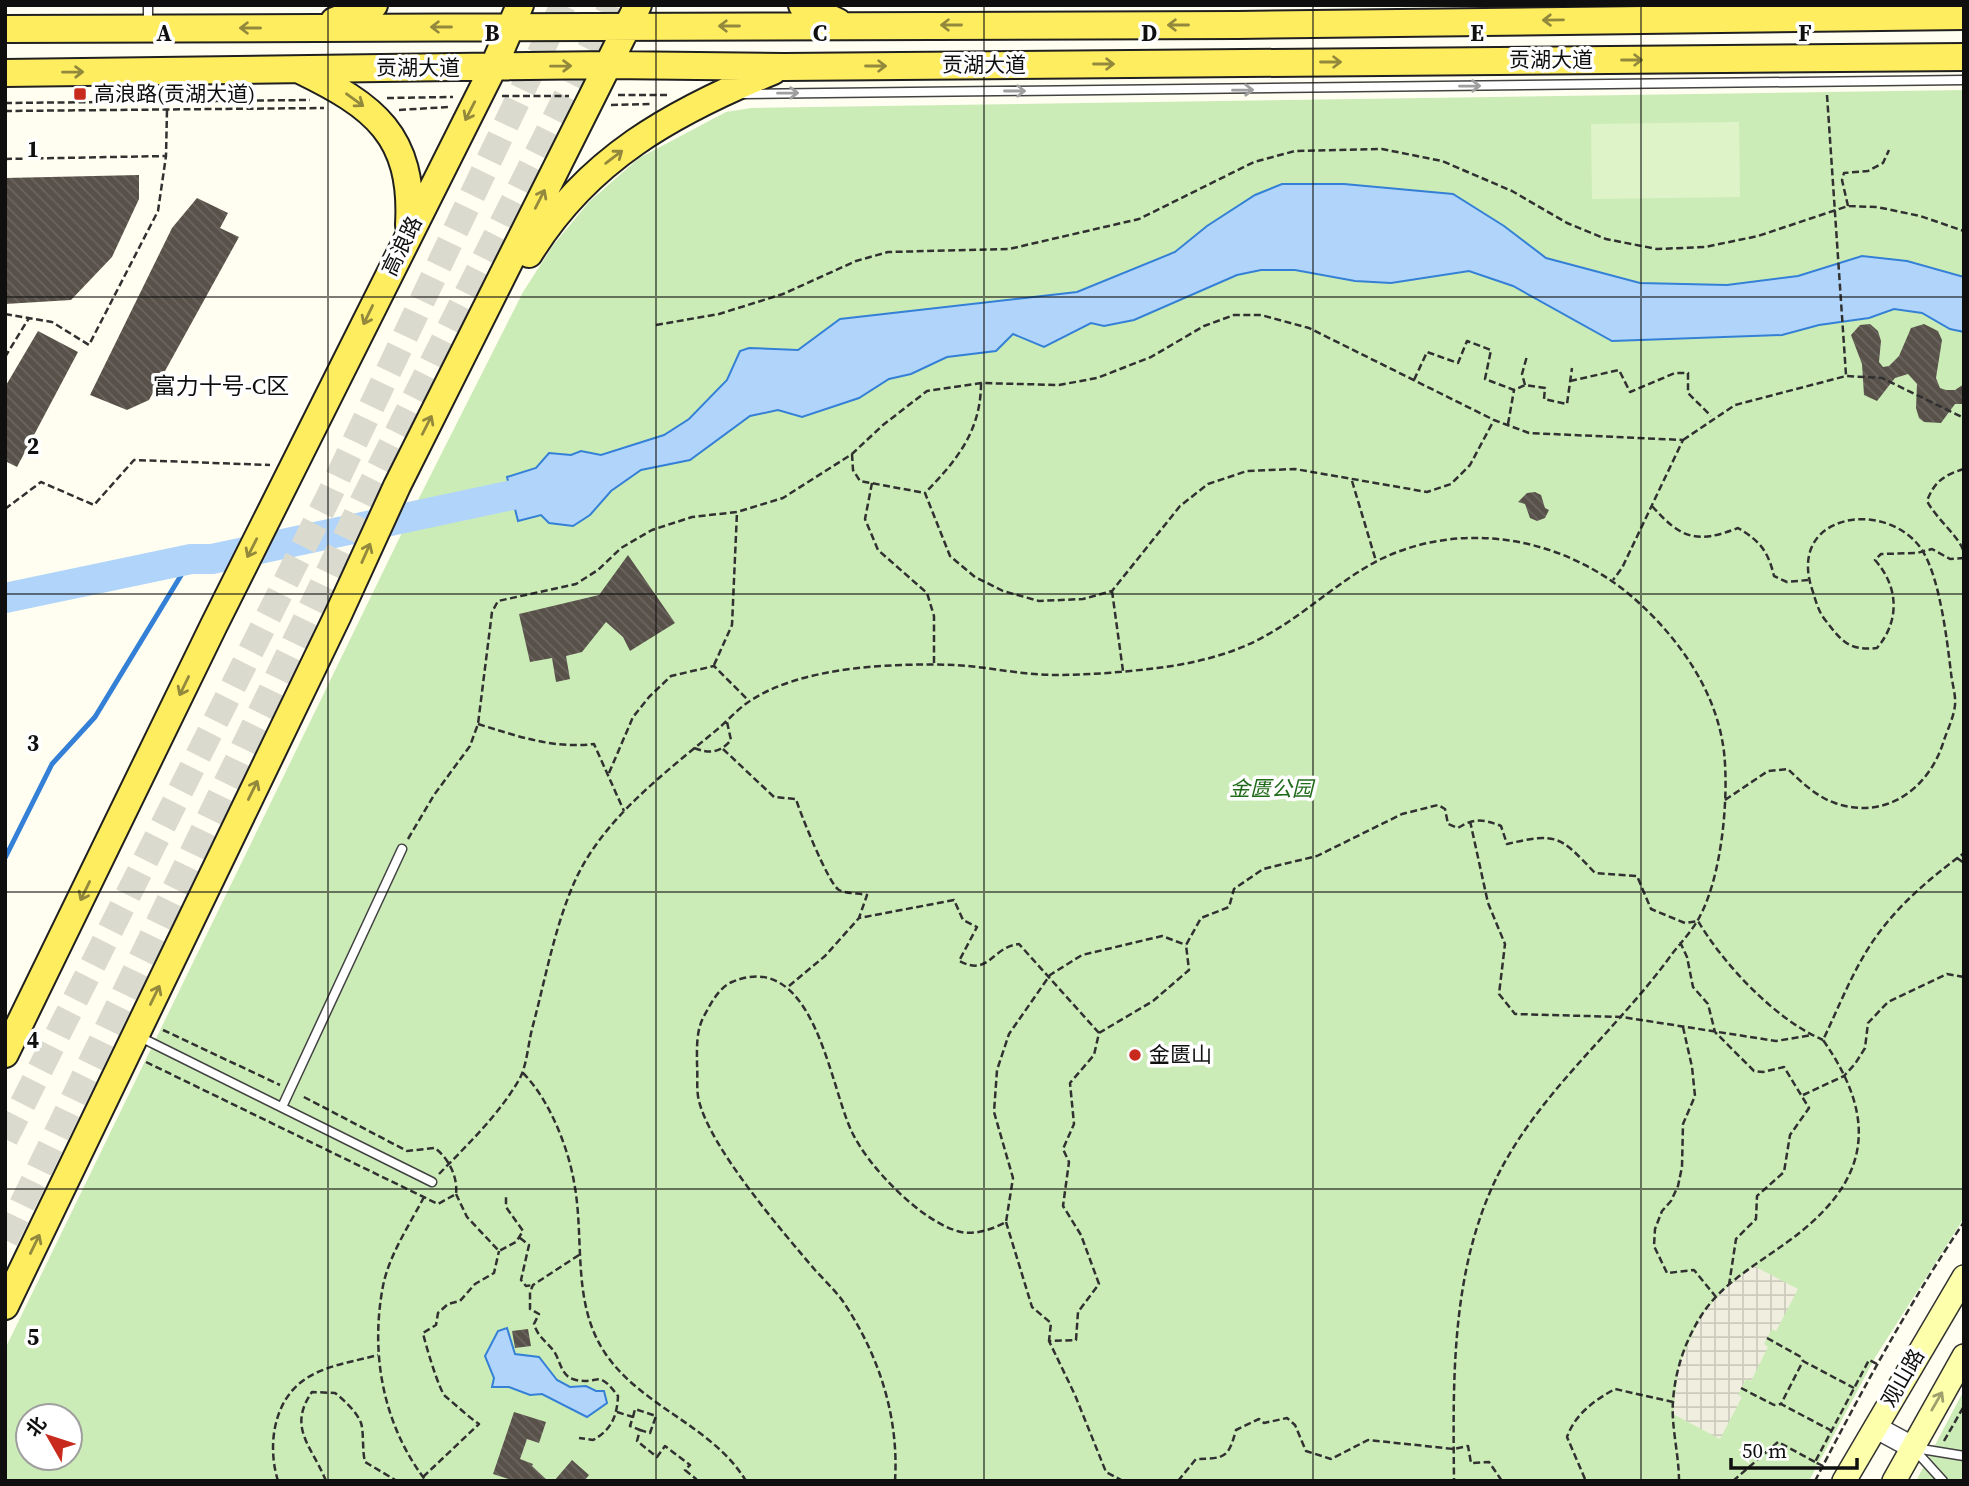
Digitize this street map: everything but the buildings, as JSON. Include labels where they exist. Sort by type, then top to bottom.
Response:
[{"type":"main road","points":[[318,27],[374,5]]},
{"type":"main road","points":[[802,5],[846,26]]},
{"type":"main road","name":"贡湖大道","points":[[5,29],[148,17],[318,27],[514,16],[633,16],[846,26],[1964,16]]},
{"type":"main road","name":"高浪路","points":[[5,1055],[214,625],[282,477],[492,68],[514,16]]},
{"type":"main road","points":[[5,1306],[136,1046],[397,486],[633,16]]},
{"type":"main road","name":"贡湖大道","points":[[5,73],[608,65],[783,67],[1964,57]]},
{"type":"main road","points":[[478,322],[512,281],[555,213],[587,178],[671,119],[783,67]]},
{"type":"main road","points":[[295,68],[357,99],[396,143],[411,197],[408,233]]},
{"type":"main road","name":"观山路","points":[[1844,1481],[1964,1277]]},
{"type":"main road","name":"观山路","points":[[1894,1481],[1964,1356]]},
{"type":"street","points":[[1875,1426],[1912,1447]]},
{"type":"lane","name":"贡湖大道","points":[[720,94],[1964,80]]},
{"type":"lane","points":[[282,1107],[402,849]]},
{"type":"lane","points":[[136,1046],[282,1107],[432,1182]]},
{"type":"lane","points":[[1912,1447],[1964,1456]]},
{"type":"lane","points":[[1912,1447],[1943,1481]]},
{"type":"path","points":[[1826,81],[1846,376]]},
{"type":"path","points":[[600,105],[662,103]]},
{"type":"path","points":[[375,117],[386,111],[452,106]]},
{"type":"path","points":[[5,111],[326,108]]},
{"type":"path","points":[[5,314],[52,321],[89,345],[158,211],[166,156],[167,109]]},
{"type":"path","points":[[656,325],[719,314],[783,294],[856,261],[888,252],[1009,249],[1139,219],[1254,162],[1295,151],[1382,149],[1441,161],[1512,191],[1567,223],[1606,239],[1657,249],[1705,247],[1758,236],[1835,208],[1848,206],[1899,211],[1964,231]]},
{"type":"path","points":[[1848,206],[1842,180],[1844,173],[1868,171],[1883,163],[1889,150]]},
{"type":"path","points":[[5,159],[166,156]]},
{"type":"path","points":[[402,849],[434,795],[470,746],[478,724],[492,612],[498,601],[576,584],[598,570],[621,548],[652,530],[692,517],[737,512],[783,498],[852,454],[883,425],[927,391],[981,383],[1059,385],[1097,378],[1152,357],[1204,326],[1234,315],[1261,315],[1309,328],[1494,420],[1529,433],[1683,440]]},
{"type":"path","points":[[5,358],[30,317]]},
{"type":"path","points":[[1413,380],[1427,352],[1458,363],[1467,341],[1491,350],[1485,379],[1514,390],[1525,385],[1545,388],[1544,399],[1567,404],[1572,368]]},
{"type":"path","points":[[1525,385],[1522,374],[1527,356]]},
{"type":"path","points":[[1570,381],[1619,370],[1630,392],[1675,373],[1688,373],[1688,393],[1712,417]]},
{"type":"path","points":[[1613,580],[1622,568],[1683,440],[1712,417],[1735,405],[1846,376],[1882,378],[1964,418]]},
{"type":"path","points":[[925,493],[957,460],[973,435],[981,403],[981,383]]},
{"type":"path","points":[[1508,425],[1514,390]]},
{"type":"path","points":[[925,493],[950,556],[975,577],[1003,590],[1039,601],[1083,599],[1112,592],[1180,506],[1208,484],[1247,471],[1295,469],[1427,492],[1451,484],[1470,466],[1494,420]]},
{"type":"path","points":[[852,454],[853,470],[860,481],[925,493]]},
{"type":"path","points":[[5,509],[41,482],[94,505],[134,460],[282,477]]},
{"type":"path","points":[[1964,469],[1947,474],[1932,487],[1927,501],[1937,520],[1962,543],[1964,553]]},
{"type":"path","points":[[1352,481],[1376,561]]},
{"type":"path","points":[[872,483],[865,519],[878,550],[927,593],[934,616],[934,666]]},
{"type":"path","points":[[1652,506],[1672,529],[1693,538],[1717,536],[1738,528],[1759,540],[1768,555],[1774,576],[1787,582],[1808,580]]},
{"type":"path","points":[[714,666],[732,625],[737,512]]},
{"type":"path","points":[[1725,800],[1768,771],[1788,769],[1806,786],[1835,803],[1865,807],[1898,802],[1923,782],[1941,752],[1955,706],[1933,577],[1923,551],[1911,537],[1895,526],[1856,519],[1827,526],[1811,547],[1805,564],[1821,615],[1844,645],[1858,650],[1877,648],[1889,634],[1894,615],[1892,587],[1886,573],[1875,561],[1887,552],[1923,551],[1932,549],[1950,559],[1964,558]]},
{"type":"path","points":[[506,1196],[506,1207],[523,1231],[520,1238],[499,1251],[494,1273],[475,1284],[460,1301],[448,1304],[438,1313],[436,1325],[423,1333],[426,1355],[433,1364],[443,1394],[479,1424],[424,1479],[404,1448],[384,1393],[377,1355],[383,1284],[432,1182],[478,1136],[523,1073],[556,935],[574,884],[595,844],[625,811],[749,701],[799,679],[858,668],[934,666],[1054,675],[1162,668],[1218,655],[1265,637],[1328,591],[1376,561],[1409,547],[1473,538],[1519,540],[1562,552],[1613,580],[1650,613],[1701,679],[1724,749],[1725,800],[1709,897],[1698,921],[1622,1017],[1559,1084],[1527,1127],[1494,1183],[1464,1280],[1457,1324],[1454,1481]]},
{"type":"path","points":[[1112,592],[1123,671]]},
{"type":"path","points":[[714,666],[749,701]]},
{"type":"path","points":[[609,773],[633,717],[649,697],[671,676],[714,666]]},
{"type":"path","points":[[694,748],[708,753],[723,750],[731,740],[727,722]]},
{"type":"path","points":[[478,724],[541,743],[571,747],[594,744],[625,811]]},
{"type":"path","points":[[723,750],[774,797],[796,799],[807,834],[820,852],[832,884],[838,890],[867,895],[859,918],[825,956],[789,986]]},
{"type":"path","points":[[1049,1341],[1076,1340],[1078,1312],[1099,1284],[1081,1235],[1063,1206],[1069,1162],[1063,1149],[1074,1124],[1070,1083],[1094,1055],[1099,1032],[1153,1002],[1189,971],[1186,945],[1201,918],[1228,907],[1234,889],[1263,869],[1317,856],[1402,814],[1438,805],[1446,808],[1448,824],[1458,828],[1470,821],[1487,820],[1501,827],[1507,844],[1544,835],[1569,845],[1594,873],[1637,876],[1651,909],[1685,923],[1698,921]]},
{"type":"path","points":[[1470,821],[1489,903],[1505,944],[1499,994],[1515,1014],[1622,1017],[1776,1041],[1812,1035]]},
{"type":"path","points":[[1823,1040],[1865,953],[1884,926],[1929,879],[1964,853]]},
{"type":"path","points":[[1957,858],[1964,863]]},
{"type":"path","points":[[859,918],[954,900],[963,920],[977,927],[959,961],[971,967],[981,967],[1009,945],[1019,944],[1099,1032]]},
{"type":"path","points":[[1679,1481],[1673,1402],[1679,1365],[1689,1337],[1716,1297],[1789,1241],[1844,1188],[1854,1167],[1860,1144],[1858,1120],[1844,1076],[1823,1040],[1792,1024],[1768,1003],[1709,939],[1698,921]]},
{"type":"path","points":[[1123,1481],[1106,1472],[1075,1395],[1049,1341],[1051,1324],[1032,1307],[1006,1222],[1013,1178],[994,1112],[997,1070],[1009,1034],[1050,975],[1082,955],[1128,942],[1162,936],[1186,945]]},
{"type":"path","points":[[1680,943],[1687,957],[1693,987],[1709,1004],[1715,1032],[1754,1070],[1763,1072],[1784,1067],[1809,1108],[1790,1135],[1784,1172],[1757,1196],[1756,1219],[1736,1239],[1729,1285]]},
{"type":"path","points":[[1802,1095],[1844,1076],[1865,1048],[1868,1023],[1888,1002],[1947,974],[1964,977]]},
{"type":"path","points":[[895,1481],[894,1424],[869,1345],[846,1304],[741,1177],[720,1144],[699,1101],[698,1027],[715,997],[730,983],[747,978],[767,979],[789,986],[804,1004],[851,1132],[899,1193],[933,1220],[962,1233],[991,1230],[1006,1222]]},
{"type":"path","points":[[1683,1027],[1695,1096],[1683,1124],[1682,1167],[1678,1186],[1671,1201],[1662,1211],[1654,1246],[1667,1273],[1694,1270],[1716,1297]]},
{"type":"path","points":[[136,1046],[424,1197]]},
{"type":"path","points":[[523,1073],[535,1085],[561,1139],[574,1182],[579,1255],[587,1313],[605,1353],[626,1376],[662,1407],[704,1434],[737,1466],[746,1481]]},
{"type":"path","points":[[456,1194],[467,1217],[499,1251]]},
{"type":"path","points":[[1815,1481],[1877,1364],[1926,1280],[1964,1222]]},
{"type":"path","points":[[520,1238],[529,1245],[521,1280],[526,1286],[533,1285],[579,1255]]},
{"type":"path","points":[[533,1285],[530,1292],[530,1309],[539,1314],[534,1324],[538,1336],[553,1349],[559,1366],[569,1378],[578,1381],[597,1378],[607,1382],[618,1396],[617,1412],[608,1432],[593,1440],[579,1438]]},
{"type":"path","points":[[1767,1338],[1854,1388]]},
{"type":"path","points":[[278,1481],[274,1467],[272,1433],[286,1400],[300,1383],[327,1368],[377,1355]]},
{"type":"path","points":[[1815,1462],[1869,1360],[1877,1364]]},
{"type":"path","points":[[1781,1404],[1803,1361]]},
{"type":"path","points":[[1741,1388],[1774,1405],[1781,1404],[1832,1431]]},
{"type":"path","points":[[1574,1481],[1587,1480],[1567,1437],[1572,1425],[1594,1401],[1615,1389],[1673,1402]]},
{"type":"path","points":[[326,1481],[302,1433],[301,1408],[312,1392],[335,1393],[347,1403],[362,1423],[361,1445],[365,1462],[397,1481]]},
{"type":"path","points":[[635,1409],[656,1416],[650,1433],[630,1426],[633,1417],[635,1409]]},
{"type":"path","points":[[617,1412],[633,1417]]},
{"type":"path","points":[[1178,1481],[1196,1459],[1222,1458],[1230,1452],[1236,1430],[1259,1419],[1264,1423],[1287,1418],[1295,1425],[1306,1451],[1331,1459],[1367,1440],[1454,1448],[1468,1446],[1471,1463],[1489,1462],[1502,1481]]},
{"type":"path","points":[[640,1430],[637,1441],[657,1457],[665,1446],[690,1465],[685,1470],[696,1479],[694,1481]]},
{"type":"path","points":[[1733,1481],[1778,1442],[1823,1466]]},
{"type":"green space","name":"金匮公园","points":[[1964,90],[1964,1218],[1876,1356],[1809,1481],[5,1481],[5,1349],[414,508],[523,292],[554,244],[589,202],[639,158],[726,112],[751,108]]},
{"type":"green space","points":[[1739,122],[1740,197],[1592,199],[1591,124]]},
{"type":"green space","points":[[1964,1390],[1964,1481],[1916,1481],[1963,1392]]},
{"type":"shaded area","points":[[1754,1266],[1798,1289],[1776,1331],[1772,1329],[1764,1344],[1768,1347],[1751,1381],[1746,1379],[1738,1395],[1742,1397],[1720,1439],[1673,1414],[1679,1365],[1702,1314],[1729,1285]]},
{"type":"water","points":[[1282,184],[1344,184],[1453,194],[1504,226],[1546,258],[1640,283],[1727,285],[1798,276],[1862,256],[1907,261],[1964,277],[1964,332],[1950,329],[1922,313],[1894,309],[1869,318],[1819,325],[1782,335],[1612,341],[1513,286],[1469,271],[1391,283],[1355,281],[1295,270],[1261,270],[1237,275],[1134,320],[1104,326],[1091,323],[1044,347],[1013,334],[996,351],[947,357],[911,374],[889,379],[859,398],[802,417],[778,410],[750,416],[690,460],[641,470],[611,491],[590,515],[573,526],[549,523],[541,515],[518,521],[507,477],[536,468],[549,453],[571,455],[581,451],[601,455],[664,435],[689,419],[727,380],[740,351],[749,348],[798,350],[840,319],[1077,292],[1175,252],[1207,226],[1255,195]]},
{"type":"water","points":[[507,1328],[515,1354],[539,1357],[557,1380],[570,1387],[586,1386],[596,1391],[604,1391],[607,1403],[587,1417],[542,1394],[530,1395],[509,1387],[492,1387],[494,1378],[485,1356],[498,1331]]},
{"type":"waterway","points":[[5,598],[191,559],[212,559],[550,487]]},
{"type":"waterway","points":[[5,858],[52,764],[95,717],[191,559]]},
{"type":"tunnel","points":[[5,1139],[328,498],[563,5]]},
{"type":"tunnel","points":[[5,1240],[364,499],[612,5]]},
{"type":"place","name":"高浪路(贡湖大道)","points":[[80,94]]},
{"type":"place","name":"金匮山","points":[[1135,1055]]},
{"type":"district","name":"富力十号-C区","points":[[221,386]]}]
